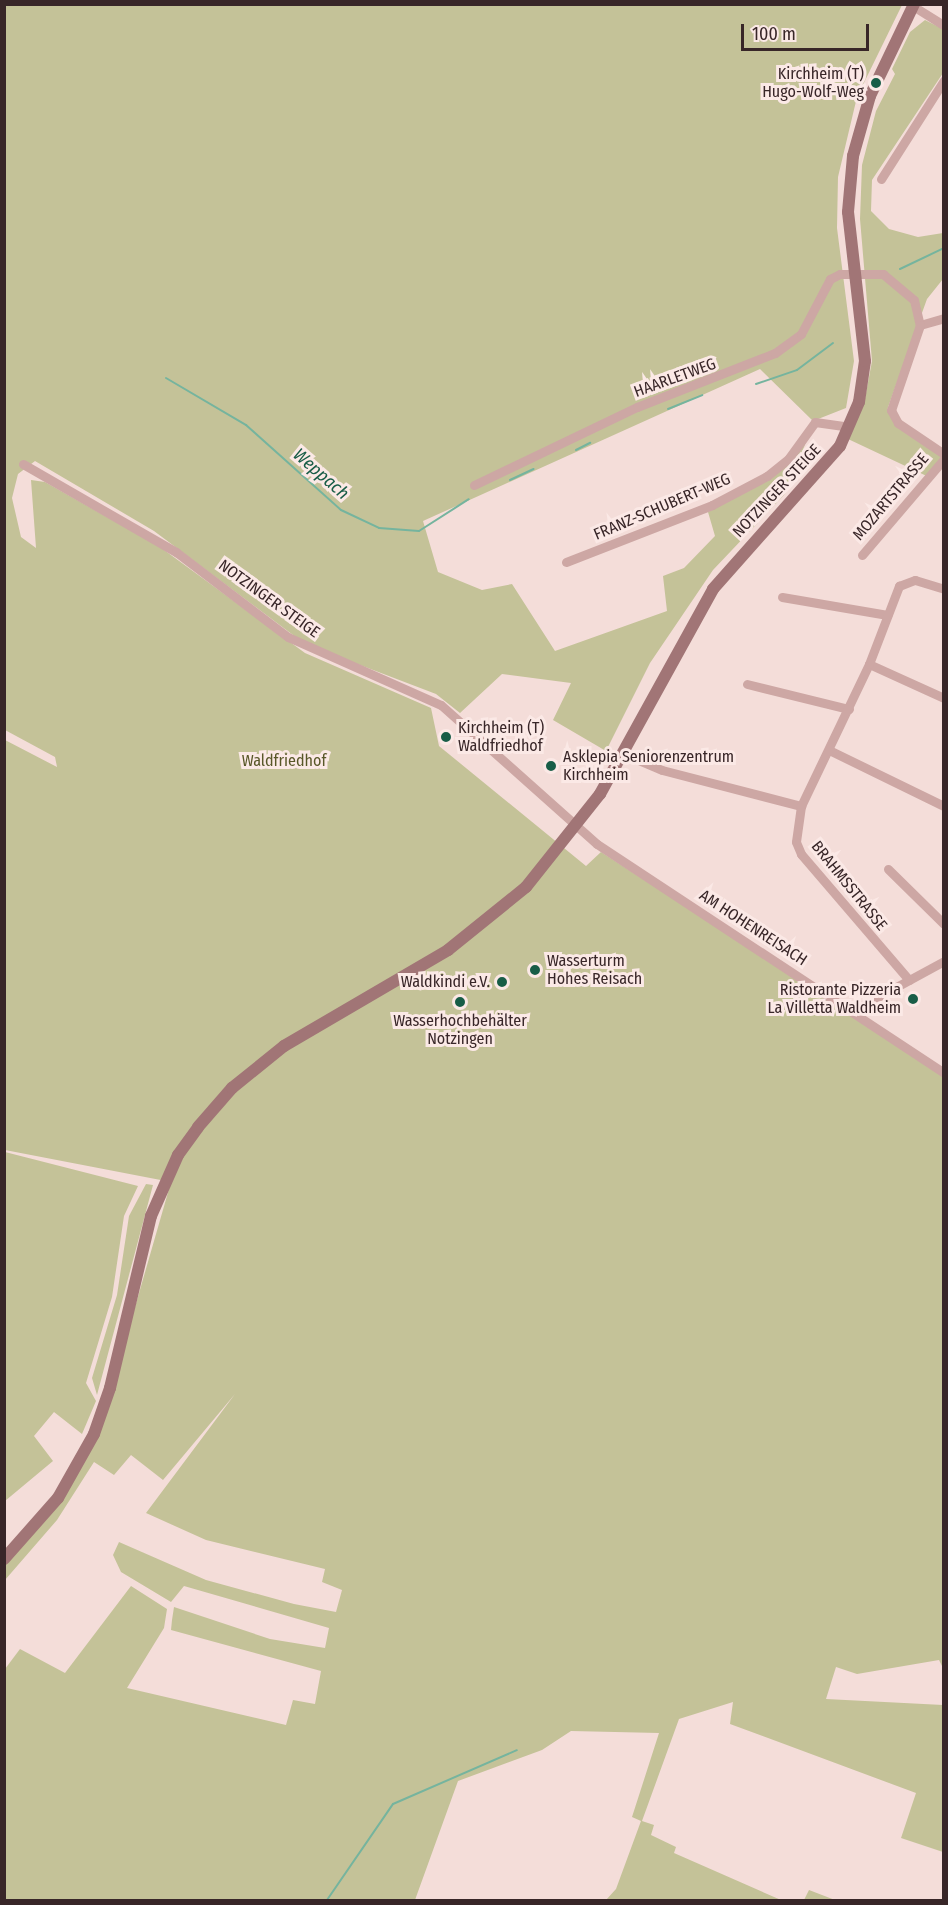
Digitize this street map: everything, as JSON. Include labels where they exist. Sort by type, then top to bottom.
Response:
[{"type":"main road","name":"NOTZINGER STEIGE","points":[[4,1559],[58,1498],[94,1434],[110,1388],[151,1216],[178,1155],[198,1127],[232,1088],[284,1046],[448,950],[526,887],[576,828],[622,753],[677,646],[713,589],[818,476],[849,427],[864,379],[866,330],[848,212],[853,156],[870,96],[914,5]]},
{"type":"street","points":[[914,5],[944,25]]},
{"type":"street","points":[[881,179],[944,80]]},
{"type":"street","points":[[857,274],[895,279],[914,300],[920,325],[891,410],[898,423],[944,454]]},
{"type":"street","name":"HAARLETWEG","points":[[474,485],[637,407],[776,354],[801,334],[830,279],[857,274]]},
{"type":"street","points":[[920,325],[944,318]]},
{"type":"street","name":"FRANZ-SCHUBERT-WEG","points":[[566,562],[712,505],[767,476],[789,458],[815,422],[849,427]]},
{"type":"street","name":"MOZARTSTRASSE","points":[[862,555],[944,459]]},
{"type":"street","name":"NOTZINGER STEIGE","points":[[23,464],[176,552],[288,637],[441,705],[576,828]]},
{"type":"street","points":[[622,753],[662,770],[801,806],[849,709],[902,583],[915,580],[944,589]]},
{"type":"street","points":[[782,597],[887,615]]},
{"type":"street","points":[[869,664],[944,698]]},
{"type":"street","points":[[747,684],[849,709]]},
{"type":"street","points":[[829,750],[944,806]]},
{"type":"street","name":"BRAHMSSTRASSE","points":[[801,806],[796,842],[801,854],[909,980]]},
{"type":"street","name":"AM HOHENREISACH","points":[[576,828],[944,1073]]},
{"type":"street","points":[[888,869],[944,924]]},
{"type":"street","points":[[852,1011],[944,961]]},
{"type":"green space","name":"Waldfriedhof","points":[[5,5],[902,5],[857,97],[838,177],[837,228],[854,361],[846,408],[813,421],[760,369],[423,521],[438,572],[482,590],[512,584],[555,651],[667,611],[663,576],[684,568],[715,536],[708,512],[771,477],[806,442],[786,493],[713,570],[650,663],[606,751],[553,720],[571,683],[502,674],[460,713],[436,694],[305,644],[154,531],[35,461],[18,474],[12,498],[21,537],[36,548],[31,480],[45,482],[160,547],[305,653],[431,708],[439,746],[586,866],[601,852],[943,1073],[943,1668],[939,1660],[857,1674],[836,1667],[826,1699],[943,1705],[943,1852],[901,1838],[916,1793],[730,1724],[733,1702],[679,1719],[642,1821],[654,1825],[651,1835],[676,1847],[674,1853],[781,1900],[606,1900],[616,1889],[641,1821],[632,1817],[659,1733],[571,1731],[542,1750],[458,1781],[415,1900],[5,1900],[5,1669],[20,1649],[65,1673],[131,1586],[167,1609],[164,1628],[127,1688],[286,1725],[293,1700],[315,1704],[321,1671],[171,1630],[174,1607],[270,1639],[325,1648],[329,1628],[184,1586],[171,1602],[121,1572],[113,1555],[119,1542],[206,1580],[294,1604],[336,1612],[342,1590],[322,1582],[325,1569],[206,1540],[146,1513],[235,1394],[163,1480],[131,1455],[114,1475],[94,1462],[57,1520],[5,1580],[5,1565],[51,1514],[99,1432],[171,1182],[5,1150],[5,740],[57,767],[55,757],[5,730]]},
{"type":"green space","points":[[925,20],[943,29],[943,73],[872,180],[871,211],[889,229],[918,237],[943,233],[943,279],[927,299],[887,410],[895,424],[943,458],[933,479],[848,439],[864,404],[872,361],[860,219],[862,165],[876,111],[895,74],[892,69],[910,32]]},
{"type":"green space","points":[[5,1152],[138,1186],[124,1216],[112,1297],[86,1383],[96,1401],[82,1434],[54,1412],[34,1436],[53,1461],[5,1501]]},
{"type":"green space","points":[[146,1184],[153,1185],[97,1395],[92,1378],[117,1295],[129,1216]]},
{"type":"green space","points":[[809,1890],[835,1900],[804,1900]]},
{"type":"waterway","name":"Weppach","points":[[900,269],[944,248]]},
{"type":"waterway","name":"Weppach","points":[[756,384],[797,370],[833,343]]},
{"type":"waterway","name":"Weppach","points":[[166,378],[246,425],[341,510],[379,528],[419,531],[469,499]]},
{"type":"waterway","name":"Weppach","points":[[668,409],[702,395]]},
{"type":"waterway","name":"Weppach","points":[[576,450],[590,443]]},
{"type":"waterway","name":"Weppach","points":[[510,480],[534,469]]},
{"type":"waterway","points":[[327,1900],[393,1804],[517,1750]]},
{"type":"place","name":"Kirchheim (T) Hugo-Wolf-Weg","points":[[876,83]]},
{"type":"place","name":"Kirchheim (T) Waldfriedhof","points":[[446,737]]},
{"type":"place","name":"Asklepia Seniorenzentrum Kirchheim","points":[[551,766]]},
{"type":"place","name":"Wasserturm Hohes Reisach","points":[[535,970]]},
{"type":"place","name":"Waldkindi e.V.","points":[[502,982]]},
{"type":"place","name":"Ristorante Pizzeria La Villetta Waldheim","points":[[913,999]]},
{"type":"place","name":"Wasserhochbehälter Notzingen","points":[[460,1002]]}]
